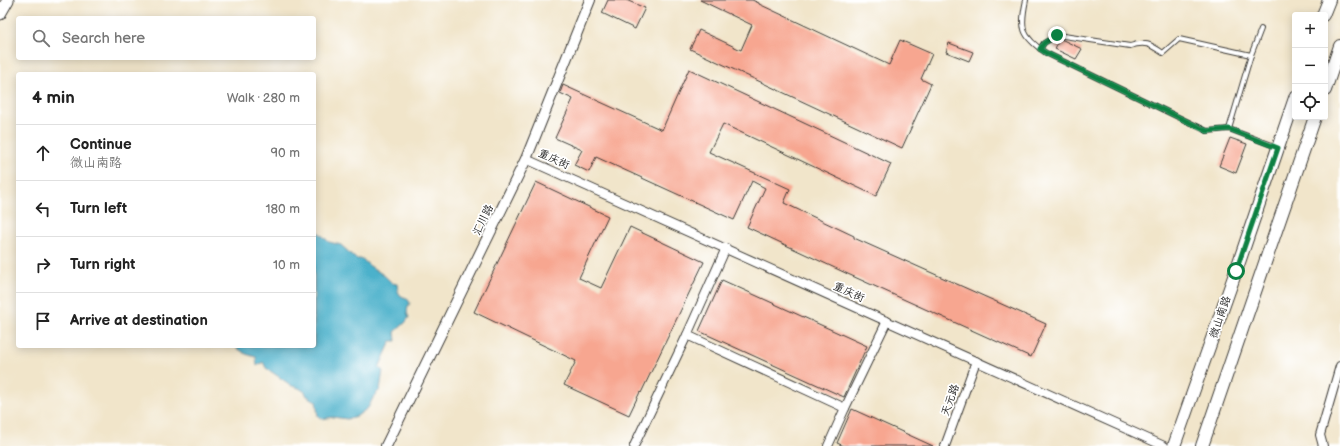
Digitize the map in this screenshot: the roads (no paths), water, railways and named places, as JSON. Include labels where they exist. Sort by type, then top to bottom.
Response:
[{"type":"main road","points":[[0,14],[8,0]]},
{"type":"main road","points":[[1327,84],[1340,46]]},
{"type":"main road","name":"微山南路","points":[[1174,446],[1292,107]]},
{"type":"main road","points":[[1202,446],[1315,120]]},
{"type":"street","name":"汇川路","points":[[386,446],[526,159],[590,0]]},
{"type":"street","name":"重庆街","points":[[526,159],[1164,446]]},
{"type":"street","points":[[634,446],[687,335],[726,248]]},
{"type":"street","points":[[828,446],[887,321]]},
{"type":"street","points":[[687,335],[845,408]]},
{"type":"street","name":"天元路","points":[[945,446],[976,361]]},
{"type":"street","points":[[1323,446],[1320,435],[1340,366]]},
{"type":"lane","points":[[1026,0],[1022,26],[1028,37],[1036,46],[1046,53],[1207,131],[1229,129],[1278,148]]},
{"type":"lane","points":[[1229,129],[1260,29]]},
{"type":"lane","points":[[1040,49],[1044,43],[1057,35],[1130,46],[1140,43],[1152,45],[1163,53],[1179,39],[1251,54]]},
{"type":"water","points":[[316,230],[329,242],[341,245],[356,259],[362,259],[392,283],[397,284],[399,293],[407,298],[410,303],[407,310],[409,317],[406,322],[395,332],[396,341],[391,341],[379,368],[383,370],[380,390],[374,396],[368,408],[357,416],[347,419],[333,417],[322,419],[318,416],[316,401],[307,396],[305,392],[299,388],[292,386],[266,368],[263,362],[257,366],[256,357],[246,354],[237,348],[316,348]]}]
